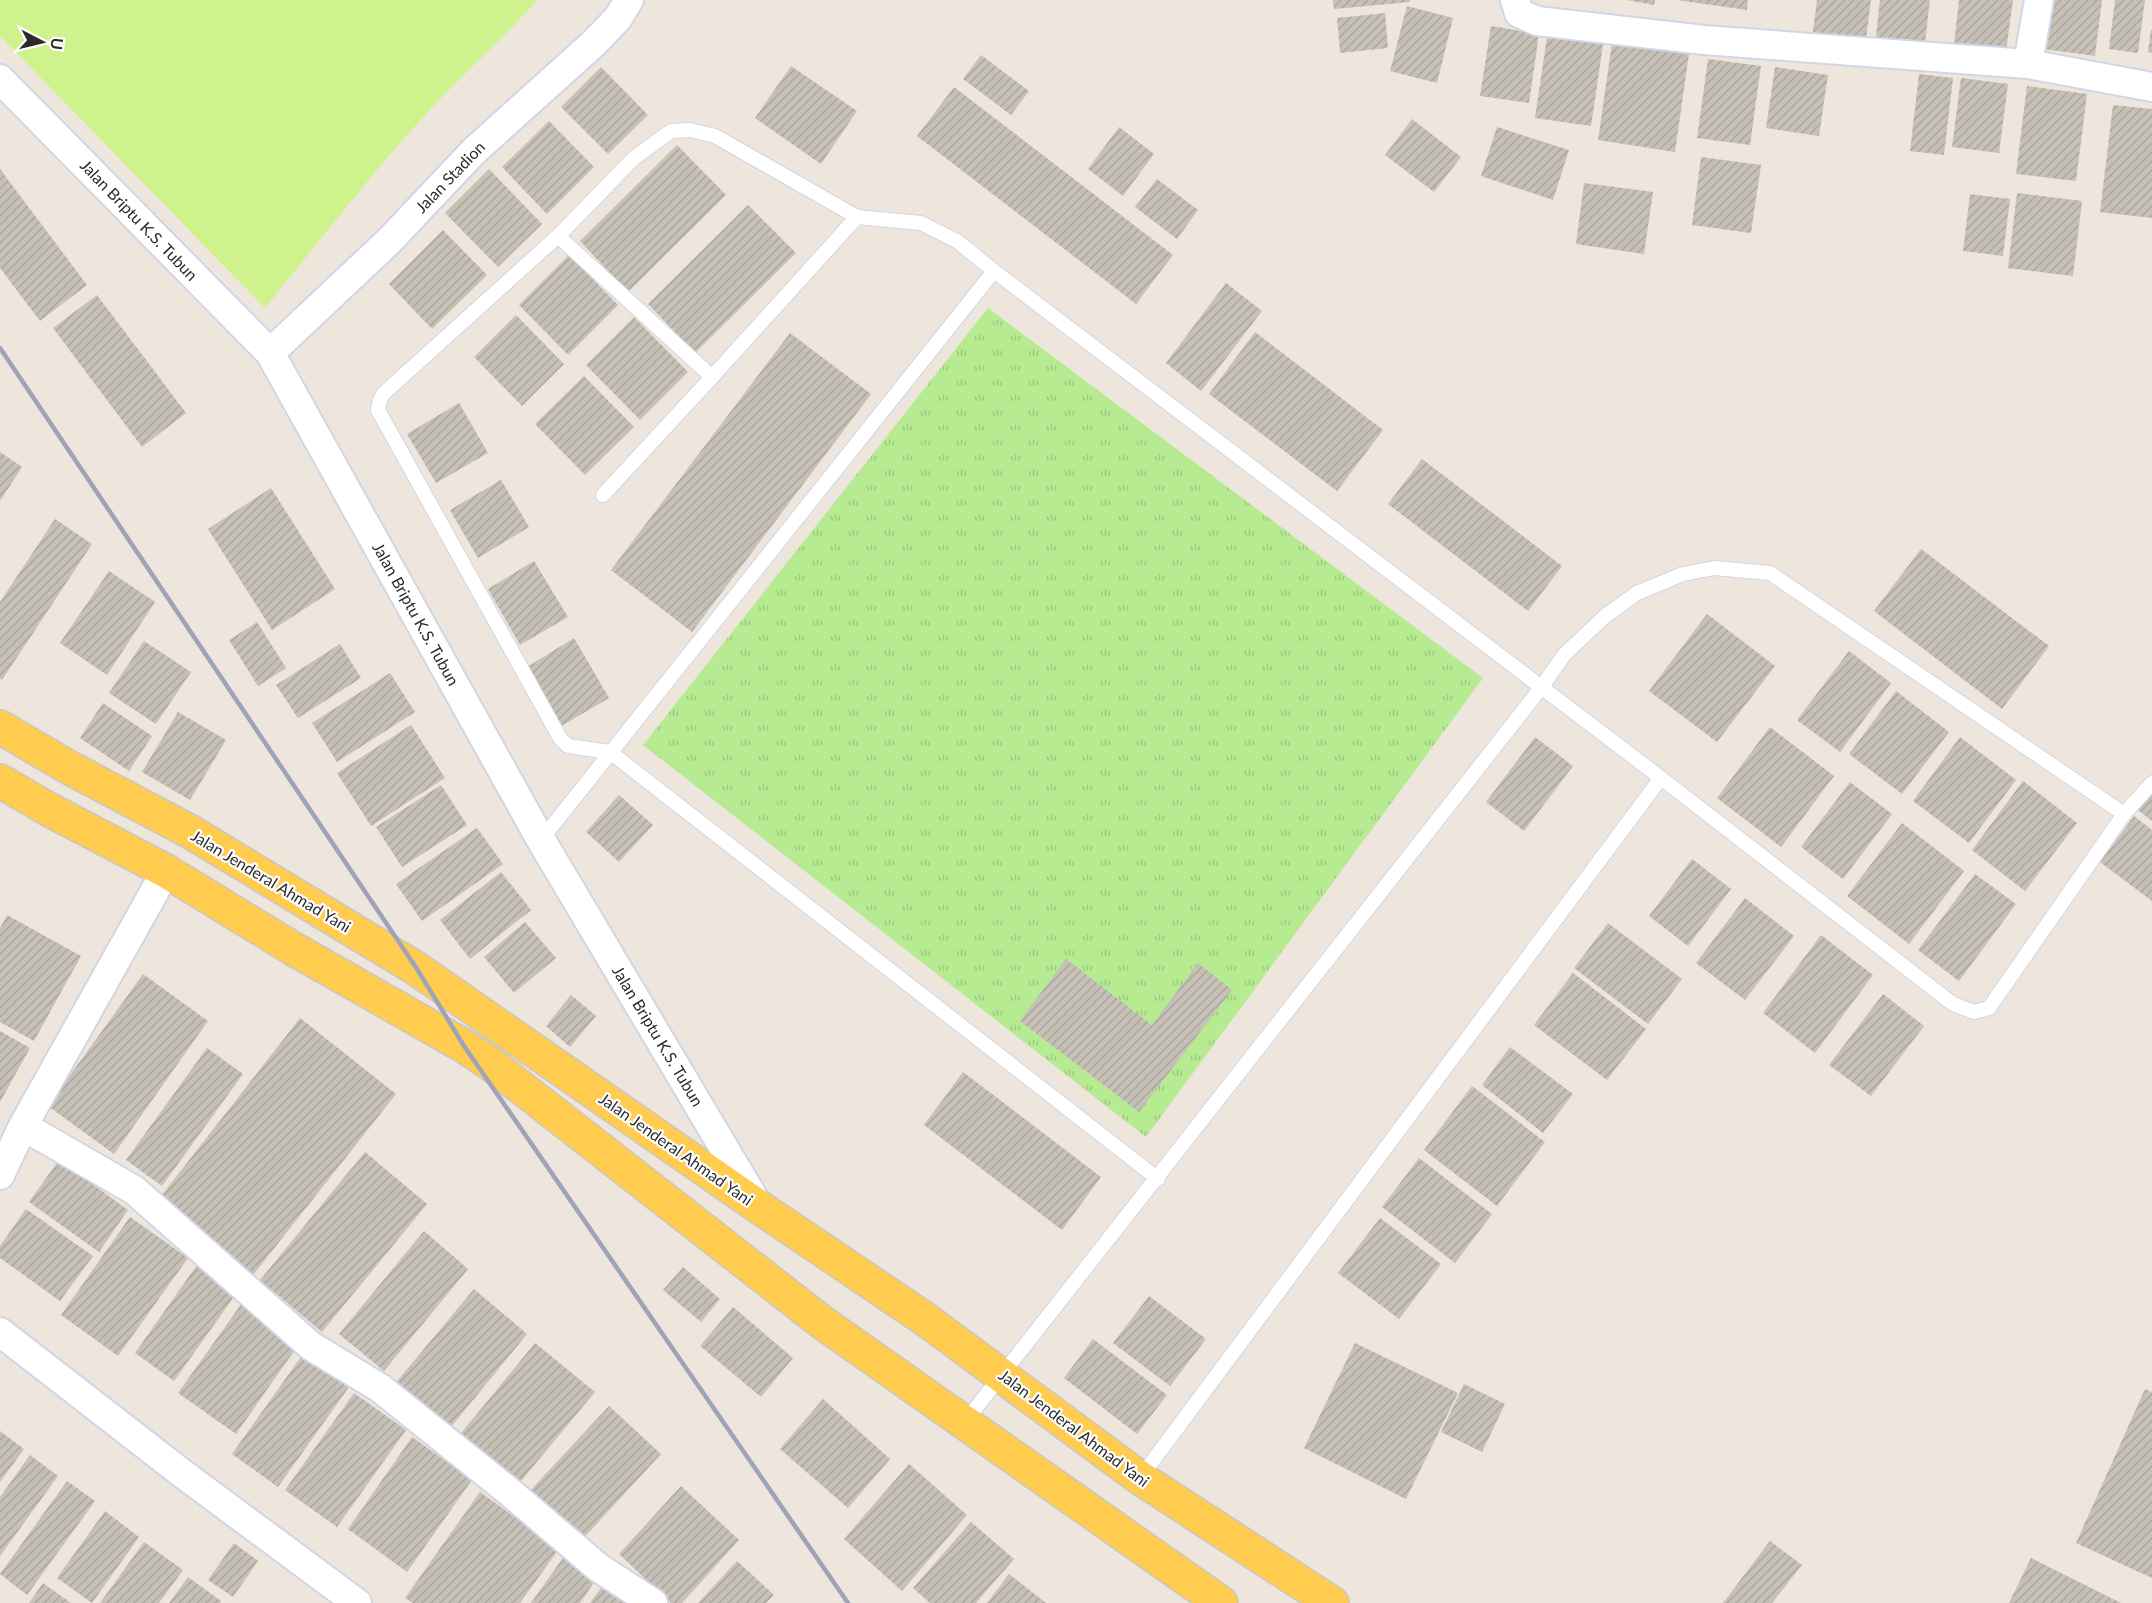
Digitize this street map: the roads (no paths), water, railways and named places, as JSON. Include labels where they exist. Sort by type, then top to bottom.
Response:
[{"type":"main road","name":"Jalan Jenderal Ahmad Yani","points":[[0,727],[70,768],[189,831],[417,969],[759,1207],[925,1319],[1140,1478],[1332,1603]]},
{"type":"main road","points":[[0,781],[166,872],[491,1064],[823,1323],[1221,1603]]},
{"type":"street","name":"Jalan Stadion","points":[[270,353],[389,241],[474,151],[594,43],[618,18],[629,0]]},
{"type":"street","points":[[1515,0],[1519,13],[1545,22],[1704,40],[2028,64],[2152,87]]},
{"type":"street","points":[[2028,64],[2039,0]]},
{"type":"street","name":"Jalan Briptu K.S. Tubun","points":[[0,79],[270,353],[541,840],[759,1207]]},
{"type":"street","points":[[0,1175],[23,1126],[166,872]]},
{"type":"street","points":[[23,1126],[134,1190],[311,1346],[380,1389],[506,1489],[599,1568],[653,1603]]},
{"type":"street","points":[[0,1332],[183,1474],[357,1603]]},
{"type":"lane","points":[[1158,1179],[610,752],[568,746],[560,738],[378,410],[384,393],[558,236],[634,158],[671,131],[690,130],[715,136],[857,217],[921,223],[957,241],[994,272],[1661,778],[1953,1004],[1974,1012],[1989,1008],[2124,814],[2152,783]]},
{"type":"lane","points":[[603,495],[857,217]]},
{"type":"lane","points":[[558,236],[712,377]]},
{"type":"lane","points":[[541,840],[994,272]]},
{"type":"lane","points":[[964,1423],[1158,1179],[1564,656],[1604,617],[1637,593],[1683,574],[1714,568],[1770,573],[2124,814]]},
{"type":"lane","points":[[1140,1478],[1661,778]]},
{"type":"railway","points":[[0,348],[417,969],[464,1046],[848,1603]]}]
